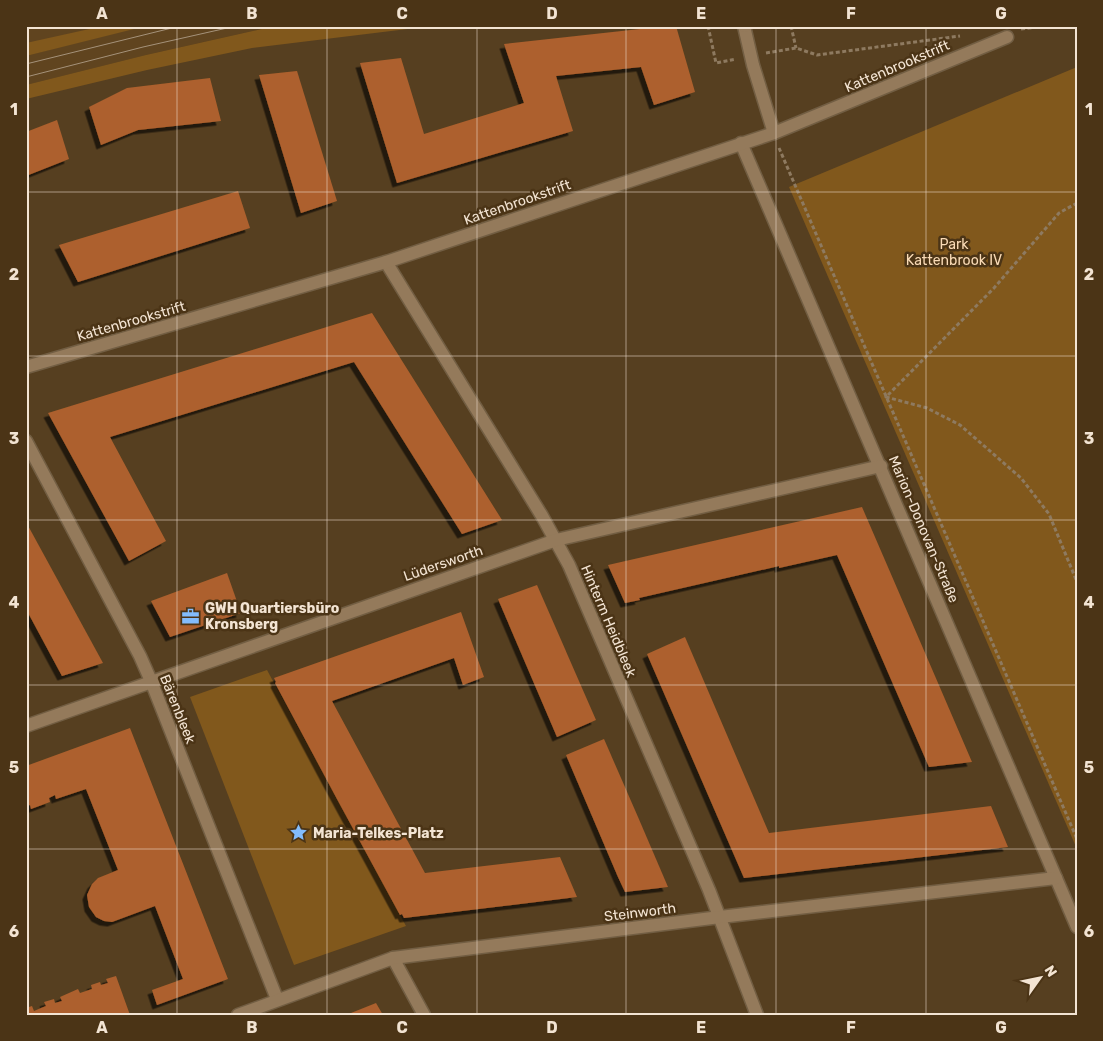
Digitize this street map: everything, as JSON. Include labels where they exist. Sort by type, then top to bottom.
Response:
[{"type":"street","points":[[744,26],[753,65],[774,133]]},
{"type":"street","name":"Kattenbrookstrift","points":[[26,367],[386,262],[774,133],[1007,37]]},
{"type":"street","name":"Marion-Donovan-Straße","points":[[741,143],[1077,927]]},
{"type":"street","name":"Hinterm Heidbleek","points":[[386,262],[556,540],[569,565],[720,917],[757,1015]]},
{"type":"street","name":"Bärenbleek","points":[[26,441],[140,656],[277,1000]]},
{"type":"street","name":"Lüdersworth","points":[[26,726],[556,540],[881,466]]},
{"type":"street","name":"Steinworth","points":[[238,1015],[393,958],[720,917],[1056,878]]},
{"type":"street","points":[[393,958],[424,1015]]},
{"type":"path","points":[[791,26],[796,48],[817,55],[967,36]]},
{"type":"path","points":[[1018,29],[1044,26]]},
{"type":"path","points":[[774,133],[1077,839]]},
{"type":"path","points":[[886,396],[994,288],[1059,213],[1077,203]]},
{"type":"path","points":[[886,396],[927,408],[960,425],[1021,478],[1049,514],[1077,582]]},
{"type":"shaded area","points":[[26,26],[275,26],[146,55],[26,85],[26,56],[49,50],[26,54]]},
{"type":"green space","points":[[103,26],[146,26],[26,56],[26,43]]},
{"type":"green space","points":[[275,26],[432,26],[252,48],[147,70],[26,99],[26,85],[146,55]]},
{"type":"green space","name":"Park Kattenbrook IV","points":[[1077,67],[1077,849],[789,187]]},
{"type":"green space","name":"Maria-Telkes-Platz","points":[[267,670],[406,926],[294,965],[190,697]]},
{"type":"building","points":[[676,26],[695,92],[654,105],[641,67],[556,76],[573,131],[397,183],[360,63],[401,58],[424,134],[524,103],[504,44]]},
{"type":"building","points":[[297,71],[337,201],[301,213],[259,75]]},
{"type":"building","points":[[210,78],[221,121],[138,130],[101,145],[89,107],[127,88]]},
{"type":"building","points":[[57,120],[69,159],[26,176],[26,132]]},
{"type":"building","points":[[238,191],[250,228],[78,282],[59,245]]},
{"type":"building","points":[[372,313],[502,520],[462,534],[354,362],[110,437],[166,541],[129,561],[48,413]]},
{"type":"building","points":[[862,507],[972,762],[929,767],[837,555],[779,568],[779,566],[639,598],[640,600],[625,603],[608,565]]},
{"type":"building","points":[[26,522],[103,663],[62,676],[26,609]]},
{"type":"building","points":[[227,573],[241,613],[170,637],[151,601]]},
{"type":"building","points":[[537,585],[596,720],[557,737],[498,599]]},
{"type":"building","points":[[461,612],[484,677],[463,685],[454,658],[332,701],[425,873],[560,857],[577,897],[404,918],[402,914],[400,915],[337,799],[274,678]]},
{"type":"building","points":[[685,637],[769,833],[991,806],[1008,847],[744,878],[647,654]]},
{"type":"building","points":[[130,728],[228,979],[157,1005],[152,990],[183,979],[155,906],[112,922],[96,917],[89,907],[87,895],[92,884],[98,878],[118,870],[86,789],[56,799],[55,795],[49,798],[50,802],[31,809],[30,805],[26,806],[26,766]]},
{"type":"building","points":[[604,739],[668,887],[625,892],[618,877],[566,755]]},
{"type":"building","points":[[116,976],[130,1015],[26,1015],[26,1008],[32,1006],[34,1011],[46,1006],[44,1002],[54,999],[55,1003],[62,1001],[60,997],[78,989],[80,993],[92,989],[91,985],[100,982],[101,985],[108,983],[106,979]]},
{"type":"building","points":[[376,1003],[383,1015],[346,1015]]},
{"type":"tram line","points":[[26,64],[180,26]]},
{"type":"tram line","points":[[26,77],[143,47],[236,26]]},
{"type":"place","name":"GWH Quartiersbüro Kronsberg","points":[[191,616]]},
{"type":"place","name":"Maria-Telkes-Platz","points":[[299,833]]}]
